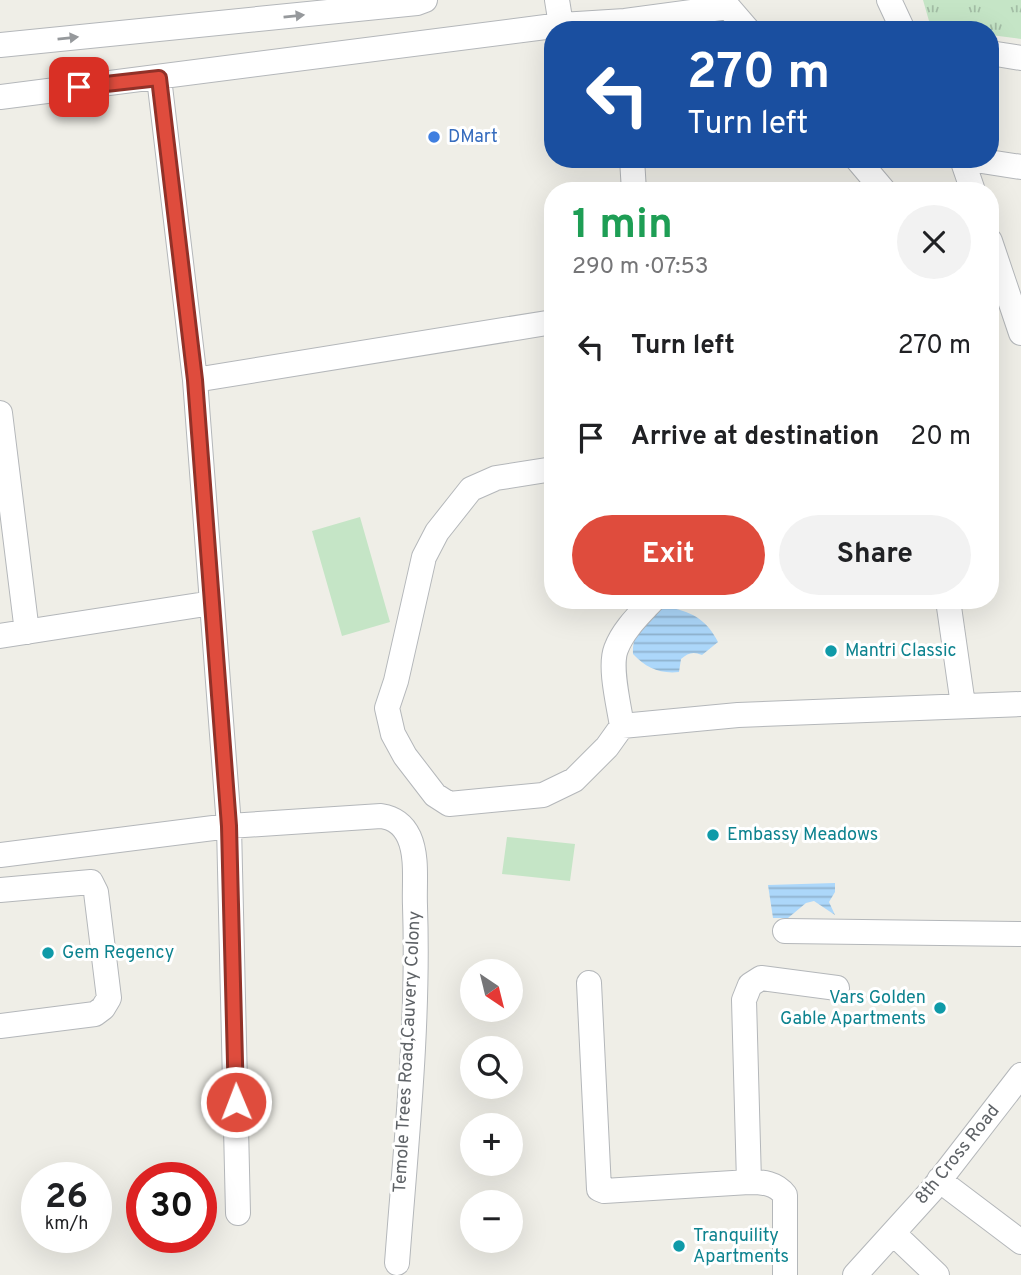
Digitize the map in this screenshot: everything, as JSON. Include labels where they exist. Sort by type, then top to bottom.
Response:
[{"type":"street","points":[[0,45],[418,3],[425,0]]},
{"type":"street","points":[[557,0],[560,21]]},
{"type":"street","points":[[889,0],[898,21]]},
{"type":"street","points":[[644,21],[725,4],[740,21]]},
{"type":"street","points":[[0,97],[544,27]]},
{"type":"street","points":[[999,54],[1021,58]]},
{"type":"street","points":[[159,78],[195,380],[229,826],[239,1213]]},
{"type":"street","points":[[999,164],[1021,167]]},
{"type":"street","points":[[865,168],[876,182]]},
{"type":"street","points":[[999,266],[1020,325]]},
{"type":"street","points":[[195,380],[544,323]]},
{"type":"street","points":[[0,413],[27,632]]},
{"type":"street","points":[[544,470],[496,478],[471,489],[437,532],[424,558],[396,681],[387,708],[393,734],[405,756],[435,795],[449,804],[543,794],[574,780],[607,747],[622,726],[615,677],[615,650],[632,623],[645,609]]},
{"type":"street","points":[[0,636],[212,603]]},
{"type":"street","points":[[949,609],[963,705]]},
{"type":"street","points":[[622,726],[738,715],[1021,704]]},
{"type":"street","name":"Temole Trees Road,Cauvery Colony","points":[[229,826],[381,816],[392,817],[408,836],[414,852],[416,945],[412,1060],[397,1263]]},
{"type":"street","points":[[0,855],[229,826]]},
{"type":"street","points":[[0,890],[91,883],[96,892],[109,998],[95,1014],[0,1026]]},
{"type":"street","points":[[785,931],[1021,934]]},
{"type":"street","points":[[749,1182],[744,1000],[750,985],[761,978],[836,988]]},
{"type":"street","points":[[589,983],[599,1189],[604,1191],[749,1182],[771,1184],[785,1195],[785,1275]]},
{"type":"street","name":"8th Cross Road","points":[[855,1275],[1017,1088]]},
{"type":"street","points":[[939,1180],[1021,1242]]},
{"type":"street","points":[[894,1233],[937,1275]]},
{"type":"green space","points":[[923,0],[1021,0],[1021,39],[999,36],[999,21],[929,21]]},
{"type":"green space","points":[[360,517],[390,622],[342,636],[312,531]]},
{"type":"green space","points":[[507,837],[575,844],[570,881],[502,874]]},
{"type":"water","points":[[659,609],[675,609],[699,619],[710,629],[718,642],[702,655],[693,653],[681,659],[679,672],[666,672],[643,663],[633,654],[637,634]]},
{"type":"water","points":[[835,883],[835,892],[829,902],[835,915],[814,901],[806,903],[788,918],[773,918],[768,885]]},
{"type":"place","name":"DMart","points":[[434,137]]},
{"type":"place","name":"Mantri Classic","points":[[831,651]]},
{"type":"place","name":"Embassy Meadows","points":[[713,835]]},
{"type":"place","name":"Gem Regency","points":[[48,953]]},
{"type":"place","name":"Vars Golden Gable Apartments","points":[[940,1008]]},
{"type":"place","name":"Tranquility Apartments","points":[[679,1246]]},
{"type":"route","points":[[79,87],[159,78],[195,380],[229,826],[236,1102]]}]
